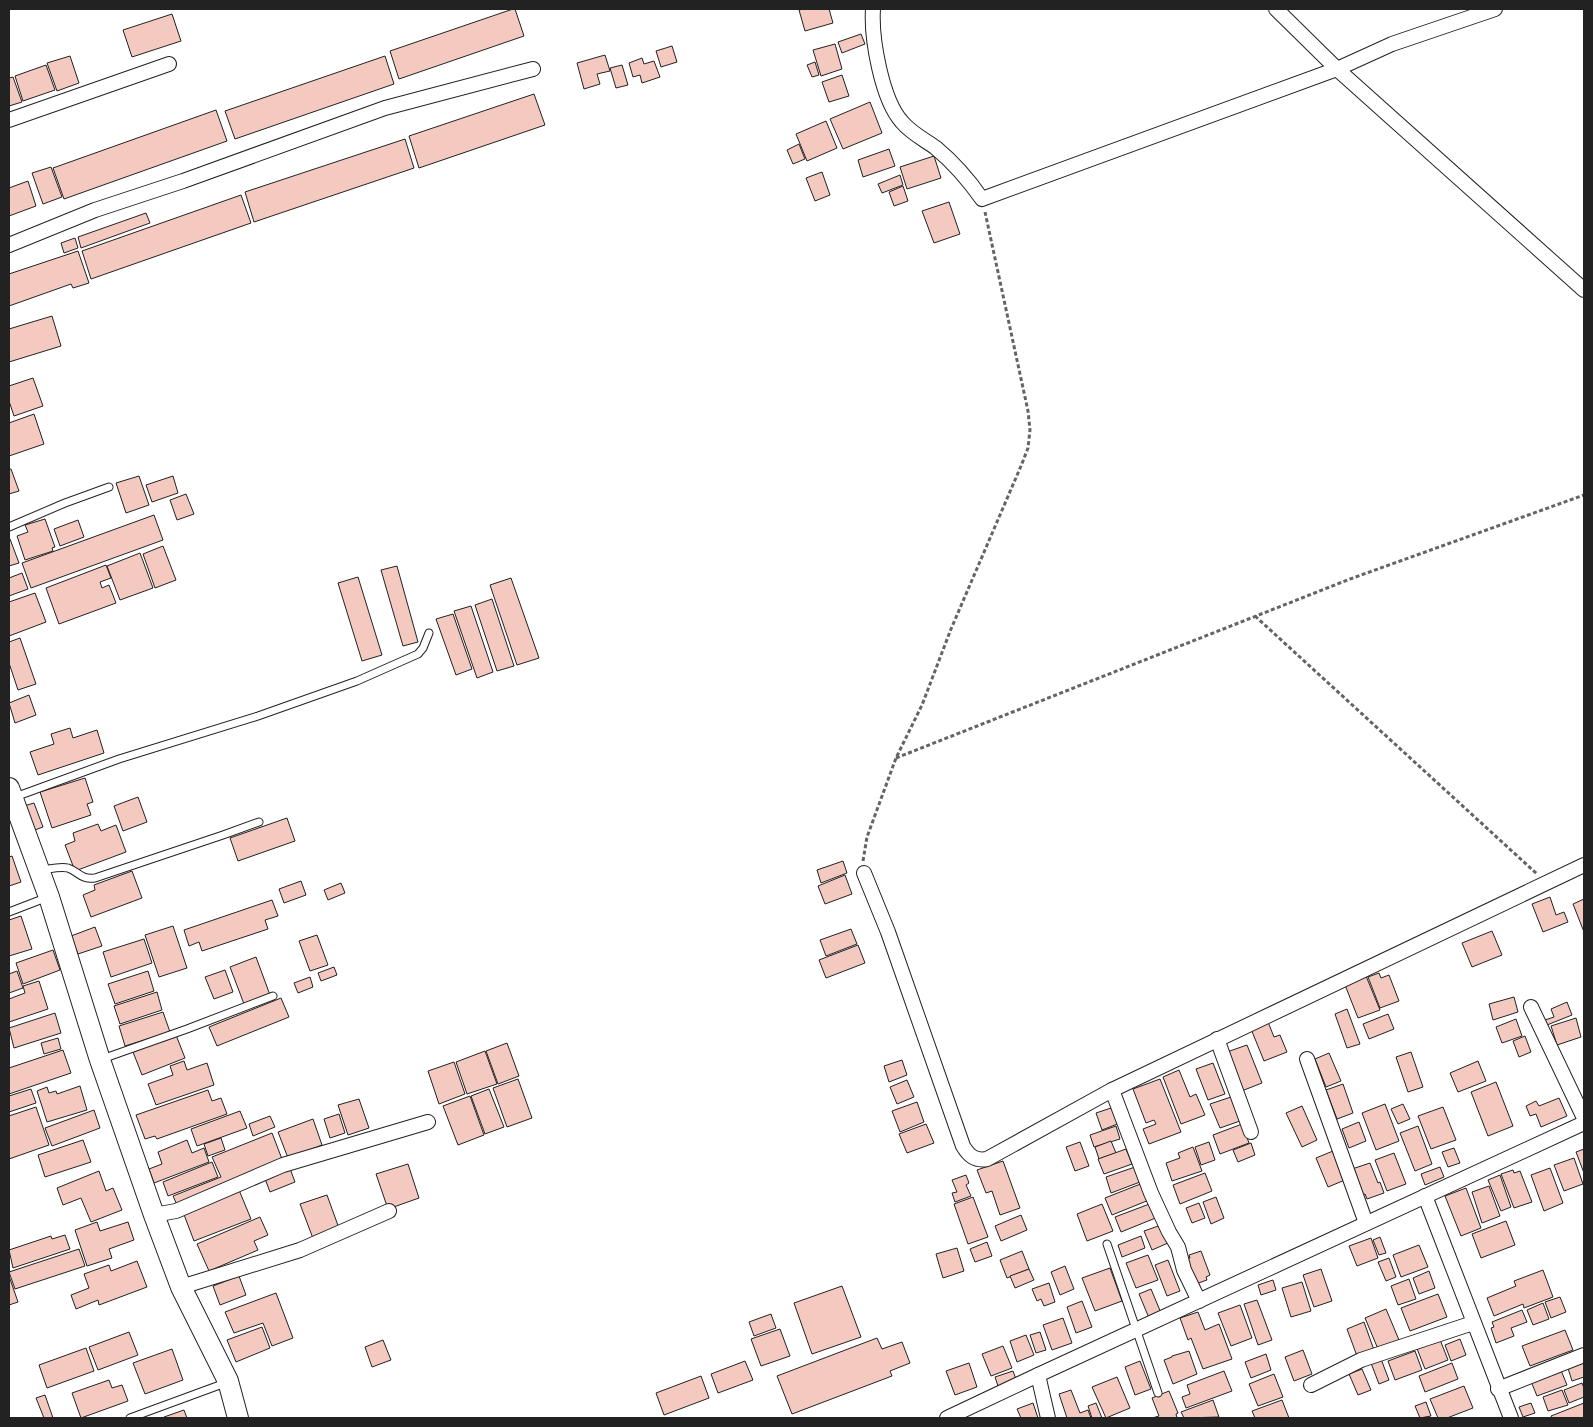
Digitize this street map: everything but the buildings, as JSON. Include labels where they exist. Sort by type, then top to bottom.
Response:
[{"type":"street","points":[[873,9],[877,57],[884,85],[895,113],[910,130],[952,161],[966,176],[982,199],[1337,69],[1392,44],[1495,9]]},
{"type":"street","points":[[1276,9],[1337,69],[1584,290]]},
{"type":"street","points":[[9,120],[169,64]]},
{"type":"street","points":[[9,245],[95,210],[183,181],[386,108],[533,69]]},
{"type":"street","points":[[11,799],[49,897],[100,1060],[154,1215],[181,1287],[228,1382],[238,1418]]},
{"type":"street","points":[[864,874],[888,932],[963,1146],[967,1153],[980,1160],[987,1159],[1112,1090],[1548,883],[1584,864]]},
{"type":"street","points":[[1531,1007],[1584,1118]]},
{"type":"street","points":[[1217,1039],[1251,1132]]},
{"type":"street","points":[[1307,1059],[1366,1223]]},
{"type":"street","points":[[1112,1090],[1151,1194],[1178,1247],[1184,1270],[1199,1301]]},
{"type":"street","points":[[154,1215],[176,1211],[283,1165],[428,1122]]},
{"type":"street","points":[[947,1418],[1584,1123]]},
{"type":"street","points":[[1425,1196],[1510,1418]]},
{"type":"street","points":[[181,1287],[300,1250],[389,1211]]},
{"type":"street","points":[[1311,1386],[1361,1360],[1473,1323]]},
{"type":"street","points":[[1498,1388],[1584,1355]]},
{"type":"street","points":[[1038,1375],[1048,1418]]},
{"type":"lane","points":[[9,527],[65,503],[110,487]]},
{"type":"lane","points":[[11,799],[119,759],[258,716],[357,681],[418,654],[423,648],[429,633]]},
{"type":"lane","points":[[39,871],[63,867],[83,878],[95,878],[259,822]]},
{"type":"lane","points":[[9,912],[49,897]]},
{"type":"lane","points":[[100,1060],[273,996]]},
{"type":"lane","points":[[1107,1244],[1158,1393]]},
{"type":"lane","points":[[130,1418],[228,1382]]},
{"type":"path","points":[[864,874],[863,859],[867,837],[896,758],[922,705],[951,630],[1007,502],[1028,448],[1030,430],[1028,412],[982,199]]},
{"type":"path","points":[[896,758],[1350,579],[1584,495]]},
{"type":"path","points":[[1255,616],[1548,883]]}]
